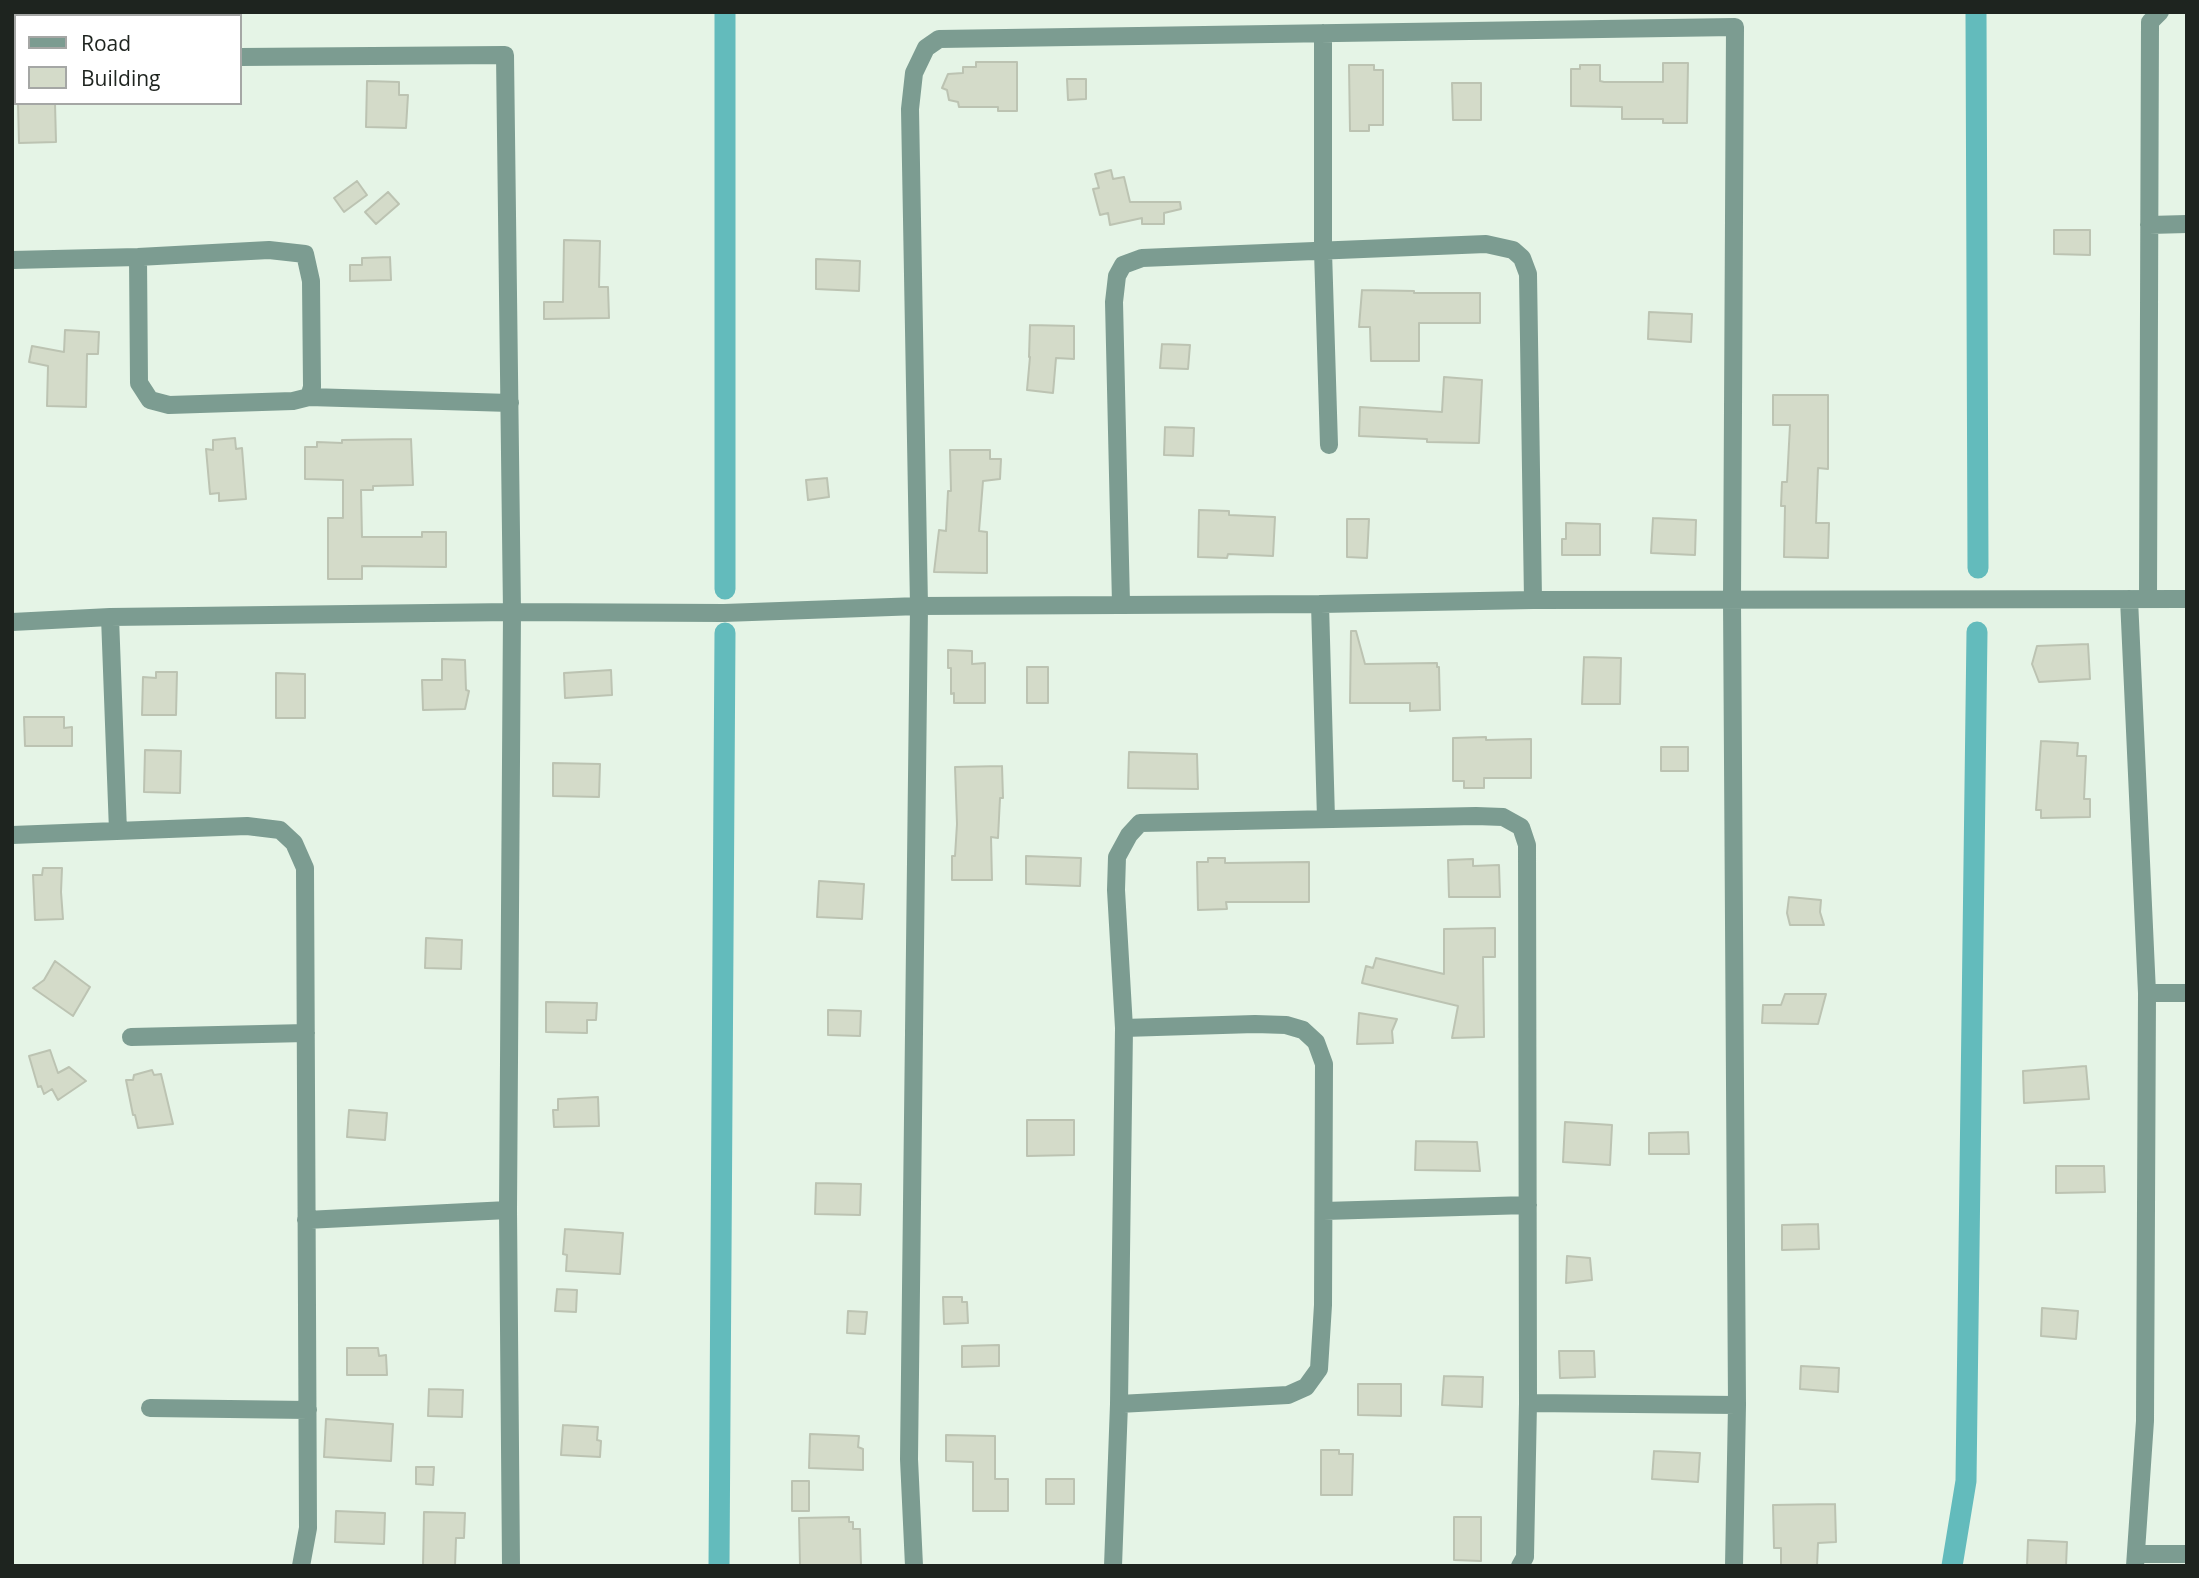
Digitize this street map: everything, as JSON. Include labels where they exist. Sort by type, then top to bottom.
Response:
[{"type":"street","points":[[2148,599],[2150,22],[2160,12]]},
{"type":"street","points":[[914,1566],[909,1459],[919,606],[910,108],[914,73],[926,48],[939,39],[1323,33],[1735,20],[1732,600],[1737,1405],[1734,1566]]},
{"type":"street","points":[[1323,33],[1323,251],[1329,445]]},
{"type":"street","points":[[242,57],[505,55],[512,612],[508,1210],[511,1566]]},
{"type":"street","points":[[2149,225],[2187,224]]},
{"type":"street","points":[[1121,604],[1114,302],[1117,276],[1123,265],[1142,258],[1486,244],[1513,250],[1522,258],[1528,274],[1533,600]]},
{"type":"street","points":[[12,260],[269,250],[305,254],[311,281],[312,387],[309,397]]},
{"type":"street","points":[[138,257],[139,383],[150,400],[169,405],[293,401],[309,397],[510,403]]},
{"type":"street","points":[[12,622],[110,617],[512,612],[724,613],[919,606],[1533,600],[2187,598]]},
{"type":"street","points":[[2129,599],[2147,993],[2145,1421],[2136,1560],[2187,1554]]},
{"type":"street","points":[[1320,604],[1326,819]]},
{"type":"street","points":[[110,617],[118,831]]},
{"type":"street","points":[[1113,1566],[1119,1404],[1124,1028],[1116,890],[1117,857],[1129,835],[1140,823],[1476,816],[1503,817],[1521,827],[1527,845],[1528,1403],[1525,1558],[1520,1566]]},
{"type":"street","points":[[12,835],[247,826],[280,830],[294,843],[305,869],[308,1528],[301,1566]]},
{"type":"street","points":[[2147,993],[2187,993]]},
{"type":"street","points":[[1119,1404],[1288,1395],[1306,1387],[1319,1369],[1323,1305],[1324,1064],[1316,1042],[1303,1030],[1286,1026],[1255,1024],[1124,1028]]},
{"type":"street","points":[[131,1037],[306,1033]]},
{"type":"street","points":[[1324,1211],[1528,1205]]},
{"type":"street","points":[[306,1220],[508,1210]]},
{"type":"street","points":[[1528,1403],[1737,1405]]},
{"type":"street","points":[[150,1408],[308,1410]]},
{"type":"building","points":[[976,62],[1017,62],[1017,111],[998,111],[998,107],[959,107],[958,102],[949,100],[947,90],[942,88],[948,74],[963,73],[963,67],[976,67]]},
{"type":"building","points":[[1663,63],[1688,63],[1687,123],[1663,123],[1663,119],[1622,119],[1622,107],[1571,106],[1571,69],[1580,69],[1580,65],[1600,65],[1600,81],[1604,82],[1663,82]]},
{"type":"building","points":[[1349,65],[1374,65],[1374,70],[1383,70],[1383,125],[1369,125],[1369,131],[1350,131]]},
{"type":"building","points":[[1067,79],[1086,79],[1086,99],[1068,100]]},
{"type":"building","points":[[367,81],[399,82],[399,95],[408,95],[406,128],[366,127]]},
{"type":"building","points":[[1452,83],[1481,83],[1481,120],[1453,120]]},
{"type":"building","points":[[18,105],[55,105],[56,142],[19,143]]},
{"type":"building","points":[[1111,170],[1113,179],[1124,177],[1130,202],[1180,202],[1181,209],[1164,213],[1164,224],[1142,224],[1142,218],[1110,225],[1108,213],[1100,215],[1093,189],[1099,188],[1095,174]]},
{"type":"building","points":[[357,181],[367,195],[344,212],[334,198]]},
{"type":"building","points":[[388,192],[399,204],[376,224],[365,212]]},
{"type":"building","points":[[2054,230],[2090,230],[2090,255],[2054,254]]},
{"type":"building","points":[[564,240],[600,241],[599,287],[608,287],[609,318],[544,319],[544,302],[563,302]]},
{"type":"building","points":[[390,257],[391,280],[350,281],[350,265],[362,265],[362,258]]},
{"type":"building","points":[[816,259],[860,261],[859,291],[816,289]]},
{"type":"building","points":[[1362,290],[1480,293],[1480,323],[1419,323],[1419,361],[1371,361],[1370,327],[1359,327]]},
{"type":"building","points":[[1649,312],[1692,314],[1691,342],[1648,339]]},
{"type":"building","points":[[1030,325],[1074,326],[1074,359],[1056,358],[1053,393],[1027,390]]},
{"type":"building","points":[[65,330],[99,332],[98,354],[87,354],[86,407],[47,406],[48,366],[29,362],[32,346],[64,352]]},
{"type":"building","points":[[1162,344],[1190,345],[1188,369],[1160,368]]},
{"type":"building","points":[[1444,377],[1482,380],[1479,443],[1359,436],[1360,407],[1442,412]]},
{"type":"building","points":[[1773,395],[1828,395],[1828,469],[1818,468],[1816,523],[1829,523],[1828,558],[1784,557],[1785,506],[1781,506],[1782,482],[1787,482],[1790,425],[1773,425]]},
{"type":"building","points":[[1165,427],[1194,428],[1193,456],[1164,455]]},
{"type":"building","points":[[235,438],[236,449],[242,448],[246,499],[219,501],[219,493],[210,494],[206,449],[213,450],[213,440]]},
{"type":"building","points":[[411,439],[413,485],[373,486],[373,490],[361,490],[362,537],[422,537],[422,532],[446,532],[446,567],[362,566],[362,579],[328,579],[328,518],[343,518],[343,480],[305,479],[305,447],[317,447],[317,442],[342,443],[342,440]]},
{"type":"building","points":[[950,450],[990,450],[990,459],[1001,459],[1000,479],[983,481],[979,531],[987,532],[987,573],[934,572],[939,530],[946,531],[948,491],[951,491]]},
{"type":"building","points":[[827,478],[829,497],[808,500],[806,480]]},
{"type":"building","points":[[1199,510],[1229,511],[1229,515],[1275,517],[1273,556],[1228,554],[1227,558],[1198,557]]},
{"type":"building","points":[[1653,518],[1696,520],[1695,555],[1651,553]]},
{"type":"building","points":[[1347,519],[1369,519],[1367,558],[1347,557]]},
{"type":"building","points":[[1566,523],[1600,524],[1600,555],[1562,555]]},
{"type":"building","points":[[1351,631],[1356,631],[1365,664],[1437,663],[1440,710],[1410,711],[1410,703],[1350,703]]},
{"type":"building","points":[[2088,644],[2090,679],[2039,682],[2032,664],[2037,646]]},
{"type":"building","points":[[948,650],[972,651],[972,664],[985,663],[985,703],[954,703]]},
{"type":"building","points":[[1584,657],[1621,658],[1620,704],[1582,704]]},
{"type":"building","points":[[442,659],[465,660],[466,690],[469,691],[465,709],[423,710],[422,680],[442,680]]},
{"type":"building","points":[[1027,667],[1048,667],[1048,703],[1027,703]]},
{"type":"building","points":[[611,670],[612,695],[565,698],[564,673]]},
{"type":"building","points":[[156,672],[177,672],[176,715],[142,715],[143,677],[156,678]]},
{"type":"building","points":[[276,673],[305,674],[305,718],[276,718]]},
{"type":"building","points":[[24,717],[64,717],[64,728],[72,727],[72,746],[25,746]]},
{"type":"building","points":[[1486,737],[1486,740],[1531,739],[1531,778],[1484,778],[1484,788],[1464,788],[1464,781],[1453,781],[1453,738]]},
{"type":"building","points":[[2041,741],[2078,743],[2077,756],[2086,756],[2084,799],[2090,799],[2090,817],[2041,818],[2041,810],[2036,810]]},
{"type":"building","points":[[1661,747],[1688,747],[1688,771],[1661,771]]},
{"type":"building","points":[[145,750],[181,751],[180,793],[144,792]]},
{"type":"building","points":[[1129,752],[1197,754],[1198,789],[1128,788]]},
{"type":"building","points":[[553,763],[600,764],[599,797],[553,796]]},
{"type":"building","points":[[1002,766],[1003,798],[1000,798],[998,838],[991,837],[992,880],[952,880],[952,856],[955,856],[957,824],[955,767]]},
{"type":"building","points":[[1026,856],[1081,858],[1080,886],[1026,884]]},
{"type":"building","points":[[1208,858],[1225,858],[1225,863],[1309,862],[1309,902],[1226,902],[1227,909],[1198,910],[1197,862],[1208,862]]},
{"type":"building","points":[[1473,859],[1473,866],[1499,865],[1500,897],[1449,897],[1448,860]]},
{"type":"building","points":[[43,868],[62,868],[63,919],[35,920],[33,875],[42,875]]},
{"type":"building","points":[[819,881],[864,884],[862,919],[817,917]]},
{"type":"building","points":[[1789,897],[1821,900],[1820,912],[1824,925],[1790,925],[1787,913]]},
{"type":"building","points":[[1495,928],[1495,957],[1483,957],[1484,1037],[1452,1038],[1458,1006],[1362,983],[1366,966],[1373,968],[1376,958],[1444,974],[1444,929]]},
{"type":"building","points":[[426,938],[462,940],[461,969],[425,968]]},
{"type":"building","points":[[55,961],[90,987],[73,1016],[33,988],[44,980]]},
{"type":"building","points":[[1785,994],[1826,994],[1818,1024],[1762,1023],[1763,1005],[1781,1005]]},
{"type":"building","points":[[546,1002],[597,1003],[596,1020],[587,1020],[587,1033],[546,1032]]},
{"type":"building","points":[[828,1010],[861,1011],[860,1036],[828,1035]]},
{"type":"building","points":[[1359,1013],[1397,1019],[1392,1031],[1393,1043],[1357,1044]]},
{"type":"building","points":[[50,1050],[58,1073],[69,1067],[86,1081],[58,1100],[52,1089],[44,1094],[41,1086],[38,1087],[29,1056]]},
{"type":"building","points":[[2086,1066],[2089,1099],[2024,1103],[2023,1071]]},
{"type":"building","points":[[152,1070],[154,1075],[161,1074],[173,1124],[138,1128],[126,1080],[133,1080],[134,1075]]},
{"type":"building","points":[[598,1097],[599,1126],[554,1127],[553,1110],[558,1110],[558,1099]]},
{"type":"building","points":[[349,1110],[387,1113],[385,1140],[347,1137]]},
{"type":"building","points":[[1027,1120],[1074,1120],[1074,1155],[1027,1156]]},
{"type":"building","points":[[1565,1122],[1612,1125],[1610,1165],[1563,1162]]},
{"type":"building","points":[[1688,1132],[1689,1154],[1649,1154],[1649,1133]]},
{"type":"building","points":[[1416,1141],[1477,1142],[1480,1171],[1415,1170]]},
{"type":"building","points":[[2056,1166],[2104,1166],[2105,1192],[2056,1193]]},
{"type":"building","points":[[816,1183],[861,1184],[860,1215],[815,1214]]},
{"type":"building","points":[[1818,1224],[1819,1249],[1782,1250],[1782,1225]]},
{"type":"building","points":[[565,1229],[623,1233],[620,1274],[566,1271],[567,1255],[563,1254]]},
{"type":"building","points":[[1567,1256],[1590,1258],[1592,1280],[1566,1283]]},
{"type":"building","points":[[557,1289],[577,1290],[576,1312],[555,1311]]},
{"type":"building","points":[[943,1297],[962,1297],[962,1302],[967,1302],[968,1323],[944,1324]]},
{"type":"building","points":[[2042,1308],[2078,1311],[2076,1339],[2041,1336]]},
{"type":"building","points":[[848,1311],[867,1312],[865,1334],[847,1333]]},
{"type":"building","points":[[999,1345],[999,1366],[962,1367],[962,1346]]},
{"type":"building","points":[[347,1348],[378,1348],[379,1356],[386,1355],[387,1375],[347,1375]]},
{"type":"building","points":[[1559,1351],[1594,1351],[1595,1377],[1560,1378]]},
{"type":"building","points":[[1801,1366],[1839,1368],[1838,1392],[1800,1389]]},
{"type":"building","points":[[1444,1376],[1483,1377],[1482,1407],[1442,1405]]},
{"type":"building","points":[[1358,1384],[1401,1384],[1401,1416],[1358,1415]]},
{"type":"building","points":[[429,1389],[463,1390],[462,1417],[428,1416]]},
{"type":"building","points":[[326,1419],[393,1424],[391,1461],[324,1457]]},
{"type":"building","points":[[563,1425],[598,1427],[600,1457],[561,1455]]},
{"type":"building","points":[[810,1434],[859,1436],[858,1447],[863,1449],[863,1470],[809,1468]]},
{"type":"building","points":[[946,1435],[995,1436],[995,1479],[1008,1479],[1008,1511],[973,1511],[973,1462],[946,1461]]},
{"type":"building","points":[[1321,1450],[1339,1450],[1339,1454],[1353,1454],[1352,1495],[1321,1495]]},
{"type":"building","points":[[1654,1451],[1700,1453],[1698,1482],[1652,1479]]},
{"type":"building","points":[[416,1467],[434,1467],[433,1485],[416,1484]]},
{"type":"building","points":[[1046,1479],[1074,1479],[1074,1504],[1046,1504]]},
{"type":"building","points":[[792,1481],[809,1481],[809,1511],[792,1511]]},
{"type":"building","points":[[1835,1504],[1836,1542],[1818,1543],[1817,1566],[1781,1566],[1781,1548],[1774,1548],[1773,1505]]},
{"type":"building","points":[[336,1511],[385,1513],[384,1544],[335,1542]]},
{"type":"building","points":[[424,1512],[465,1513],[464,1538],[456,1538],[455,1566],[423,1566]]},
{"type":"building","points":[[849,1517],[849,1522],[853,1522],[853,1529],[860,1529],[861,1566],[800,1566],[799,1518]]},
{"type":"building","points":[[1454,1517],[1481,1517],[1481,1561],[1454,1560]]},
{"type":"building","points":[[2028,1540],[2067,1542],[2066,1566],[2027,1566]]},
{"type":"waterway","points":[[725,12],[725,589]]},
{"type":"waterway","points":[[1976,12],[1978,568]]},
{"type":"waterway","points":[[1952,1566],[1966,1481],[1977,632]]},
{"type":"waterway","points":[[719,1566],[725,633]]}]
